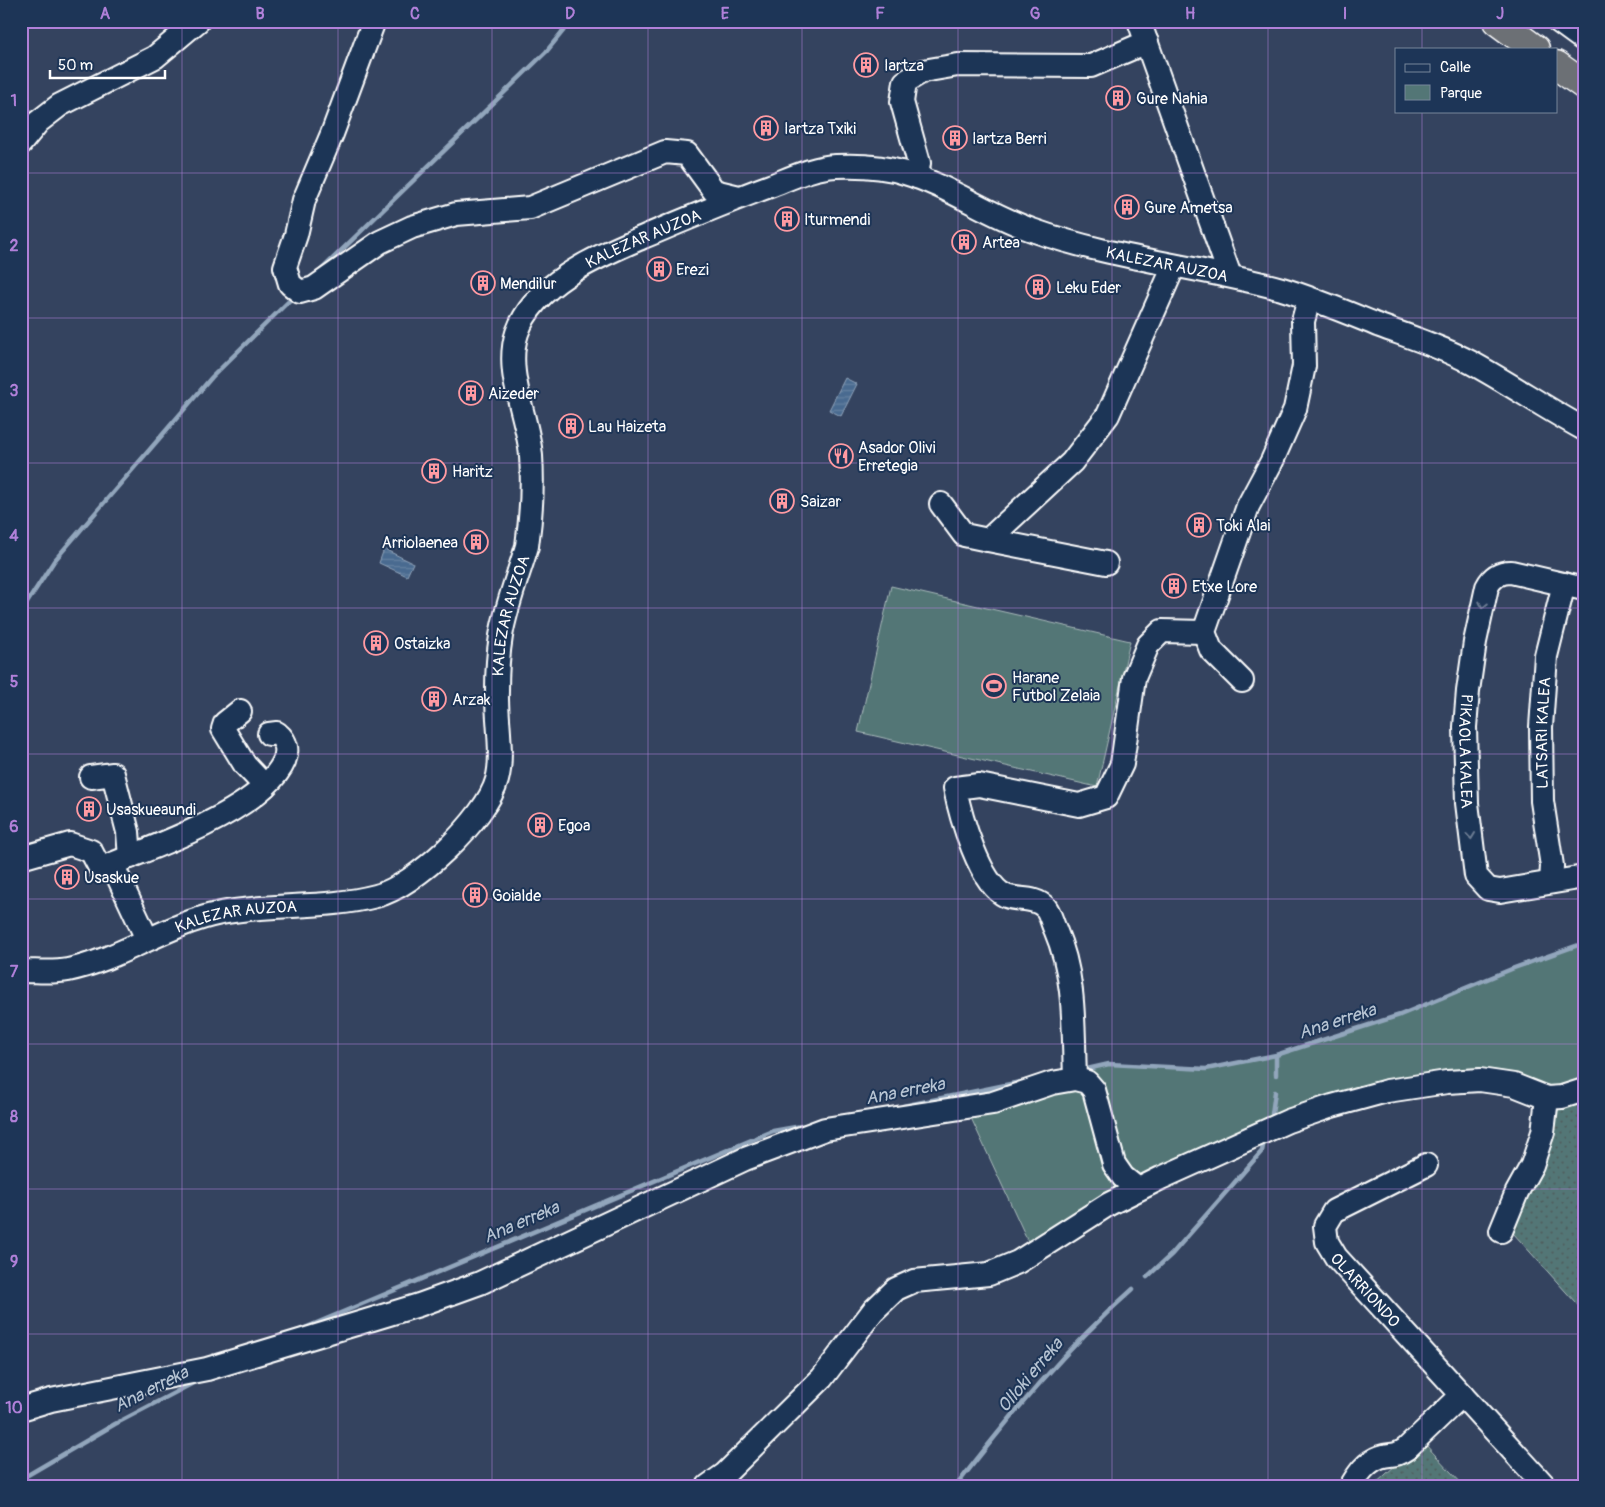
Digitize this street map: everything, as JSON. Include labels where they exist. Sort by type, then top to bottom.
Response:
[{"type":"highway","points":[[1498,21],[1534,48]]},
{"type":"highway","points":[[1558,66],[1584,85]]},
{"type":"street","points":[[21,143],[38,122],[60,105],[155,57],[198,21]]},
{"type":"street","name":"KALEZAR AUZOA","points":[[374,21],[332,134],[304,200],[296,235],[285,267],[290,284],[300,292],[314,288],[380,242],[412,227],[456,214],[530,208],[665,152],[688,154],[714,190],[739,198]]},
{"type":"street","points":[[1138,21],[1230,276]]},
{"type":"street","points":[[1558,21],[1584,40]]},
{"type":"street","points":[[917,177],[919,162],[902,102],[905,82],[923,71],[958,65],[1091,66],[1147,42]]},
{"type":"street","name":"KALEZAR AUZOA","points":[[21,971],[54,971],[83,966],[198,918],[227,912],[342,902],[378,896],[397,889],[412,878],[465,830],[479,811],[497,780],[496,692],[501,637],[527,546],[529,532],[531,457],[516,385],[514,363],[517,332],[528,313],[562,278],[603,254],[809,171],[831,166],[883,168],[917,177],[1031,230],[1174,266],[1230,276],[1309,298],[1468,360],[1584,429]]},
{"type":"street","points":[[988,540],[1072,462],[1108,415],[1174,266]]},
{"type":"street","points":[[1242,681],[1211,650],[1204,632],[1248,506],[1272,461],[1295,409],[1304,366],[1303,321],[1309,298]]},
{"type":"street","points":[[941,504],[964,535],[1106,563]]},
{"type":"street","name":"PIKAOLA KALEA","points":[[1551,882],[1500,891],[1483,886],[1475,870],[1467,803],[1465,727],[1475,642],[1487,587],[1496,576],[1511,572],[1574,587]]},
{"type":"street","name":"LATSARI KALEA","points":[[1551,882],[1552,866],[1542,801],[1541,728],[1546,656],[1574,587]]},
{"type":"street","points":[[1075,1079],[1073,992],[1063,948],[1046,908],[1031,899],[1005,895],[983,873],[961,816],[955,788],[979,785],[1078,805],[1106,798],[1122,764],[1134,678],[1148,645],[1162,631],[1204,632]]},
{"type":"street","points":[[240,712],[224,723],[223,729],[245,765],[265,786]]},
{"type":"street","points":[[21,858],[70,844],[91,851],[101,870],[120,860],[177,837],[221,815],[252,798],[278,773],[287,756],[284,738],[278,733],[268,734]]},
{"type":"street","points":[[91,776],[113,774],[128,832],[120,860],[147,939]]},
{"type":"street","points":[[1551,882],[1584,877]]},
{"type":"street","points":[[21,1409],[51,1400],[207,1370],[418,1304],[480,1282],[667,1194],[787,1141],[825,1129],[992,1103],[1052,1083],[1075,1079],[1087,1082],[1094,1090],[1114,1164],[1123,1177],[1138,1189]]},
{"type":"street","points":[[708,1486],[725,1474],[822,1378],[873,1311],[896,1289],[914,1281],[988,1274],[1010,1265],[1109,1204],[1138,1189],[1288,1121],[1387,1091],[1447,1082],[1480,1080],[1514,1085],[1547,1098],[1562,1097],[1584,1090]]},
{"type":"street","points":[[1501,1231],[1543,1132],[1547,1098]]},
{"type":"street","name":"OLARRIONDO","points":[[1426,1165],[1334,1210],[1326,1226],[1327,1242],[1336,1257],[1545,1486]]},
{"type":"street","points":[[1351,1486],[1366,1464],[1381,1456],[1396,1456],[1406,1449],[1462,1395]]},
{"type":"green space","name":"Harane Futbol Zelaia","points":[[891,586],[1130,641],[1097,787],[858,732]]},
{"type":"green space","points":[[1584,943],[1584,1090],[1514,1085],[1332,1106],[1033,1252],[960,1094],[1109,1064],[1206,1069],[1276,1055],[1400,1015],[1514,968]]},
{"type":"green space","points":[[1584,1090],[1584,1312],[1504,1223],[1547,1098]]},
{"type":"green space","points":[[1422,1441],[1464,1486],[1373,1486]]},
{"type":"water","points":[[845,378],[857,384],[841,416],[829,410]]},
{"type":"water","points":[[384,549],[413,563],[407,576],[379,563]]},
{"type":"waterway","points":[[320,271],[546,52],[571,21]]},
{"type":"waterway","points":[[21,612],[54,561],[212,377],[290,300]]},
{"type":"waterway","name":"Ana erreka","points":[[1087,1069],[1109,1064],[1206,1069],[1276,1055],[1400,1015],[1514,968],[1584,943]]},
{"type":"waterway","name":"Olloki erreka","points":[[1276,1055],[1276,1075]]},
{"type":"waterway","name":"Ana erreka","points":[[903,1106],[1020,1082]]},
{"type":"waterway","name":"Olloki erreka","points":[[1272,1114],[1275,1092]]},
{"type":"waterway","name":"Ana erreka","points":[[300,1330],[773,1131],[807,1125]]},
{"type":"waterway","name":"Olloki erreka","points":[[1147,1277],[1172,1254],[1262,1151],[1263,1146]]},
{"type":"waterway","name":"Olloki erreka","points":[[956,1486],[1040,1383],[1085,1335],[1133,1289]]},
{"type":"waterway","name":"Ana erreka","points":[[21,1479],[115,1424],[197,1381]]},
{"type":"place","name":"Iartza","points":[[866,65]]},
{"type":"place","name":"Gure Nahia","points":[[1118,98]]},
{"type":"place","name":"Iartza Txiki","points":[[766,128]]},
{"type":"place","name":"Iartza Berri","points":[[955,138]]},
{"type":"place","name":"Gure Ametsa","points":[[1127,207]]},
{"type":"place","name":"Iturmendi","points":[[787,219]]},
{"type":"place","name":"Artea","points":[[964,242]]},
{"type":"place","name":"Erezi","points":[[659,269]]},
{"type":"place","name":"Mendilur","points":[[483,283]]},
{"type":"place","name":"Leku Eder","points":[[1038,287]]},
{"type":"place","name":"Aizeder","points":[[471,393]]},
{"type":"place","name":"Lau Haizeta","points":[[571,426]]},
{"type":"place","name":"Asador Olivi Erretegia","points":[[841,456]]},
{"type":"place","name":"Haritz","points":[[434,471]]},
{"type":"place","name":"Saizar","points":[[782,501]]},
{"type":"place","name":"Toki Alai","points":[[1199,525]]},
{"type":"place","name":"Arriolaenea","points":[[476,542]]},
{"type":"place","name":"Etxe Lore","points":[[1174,586]]},
{"type":"place","name":"Ostaizka","points":[[376,643]]},
{"type":"place","name":"Harane Futbol Zelaia","points":[[994,686]]},
{"type":"place","name":"Arzak","points":[[434,699]]},
{"type":"place","name":"Usaskueaundi","points":[[89,809]]},
{"type":"place","name":"Egoa","points":[[540,825]]},
{"type":"place","name":"Usaskue","points":[[67,877]]},
{"type":"place","name":"Goialde","points":[[475,895]]}]
